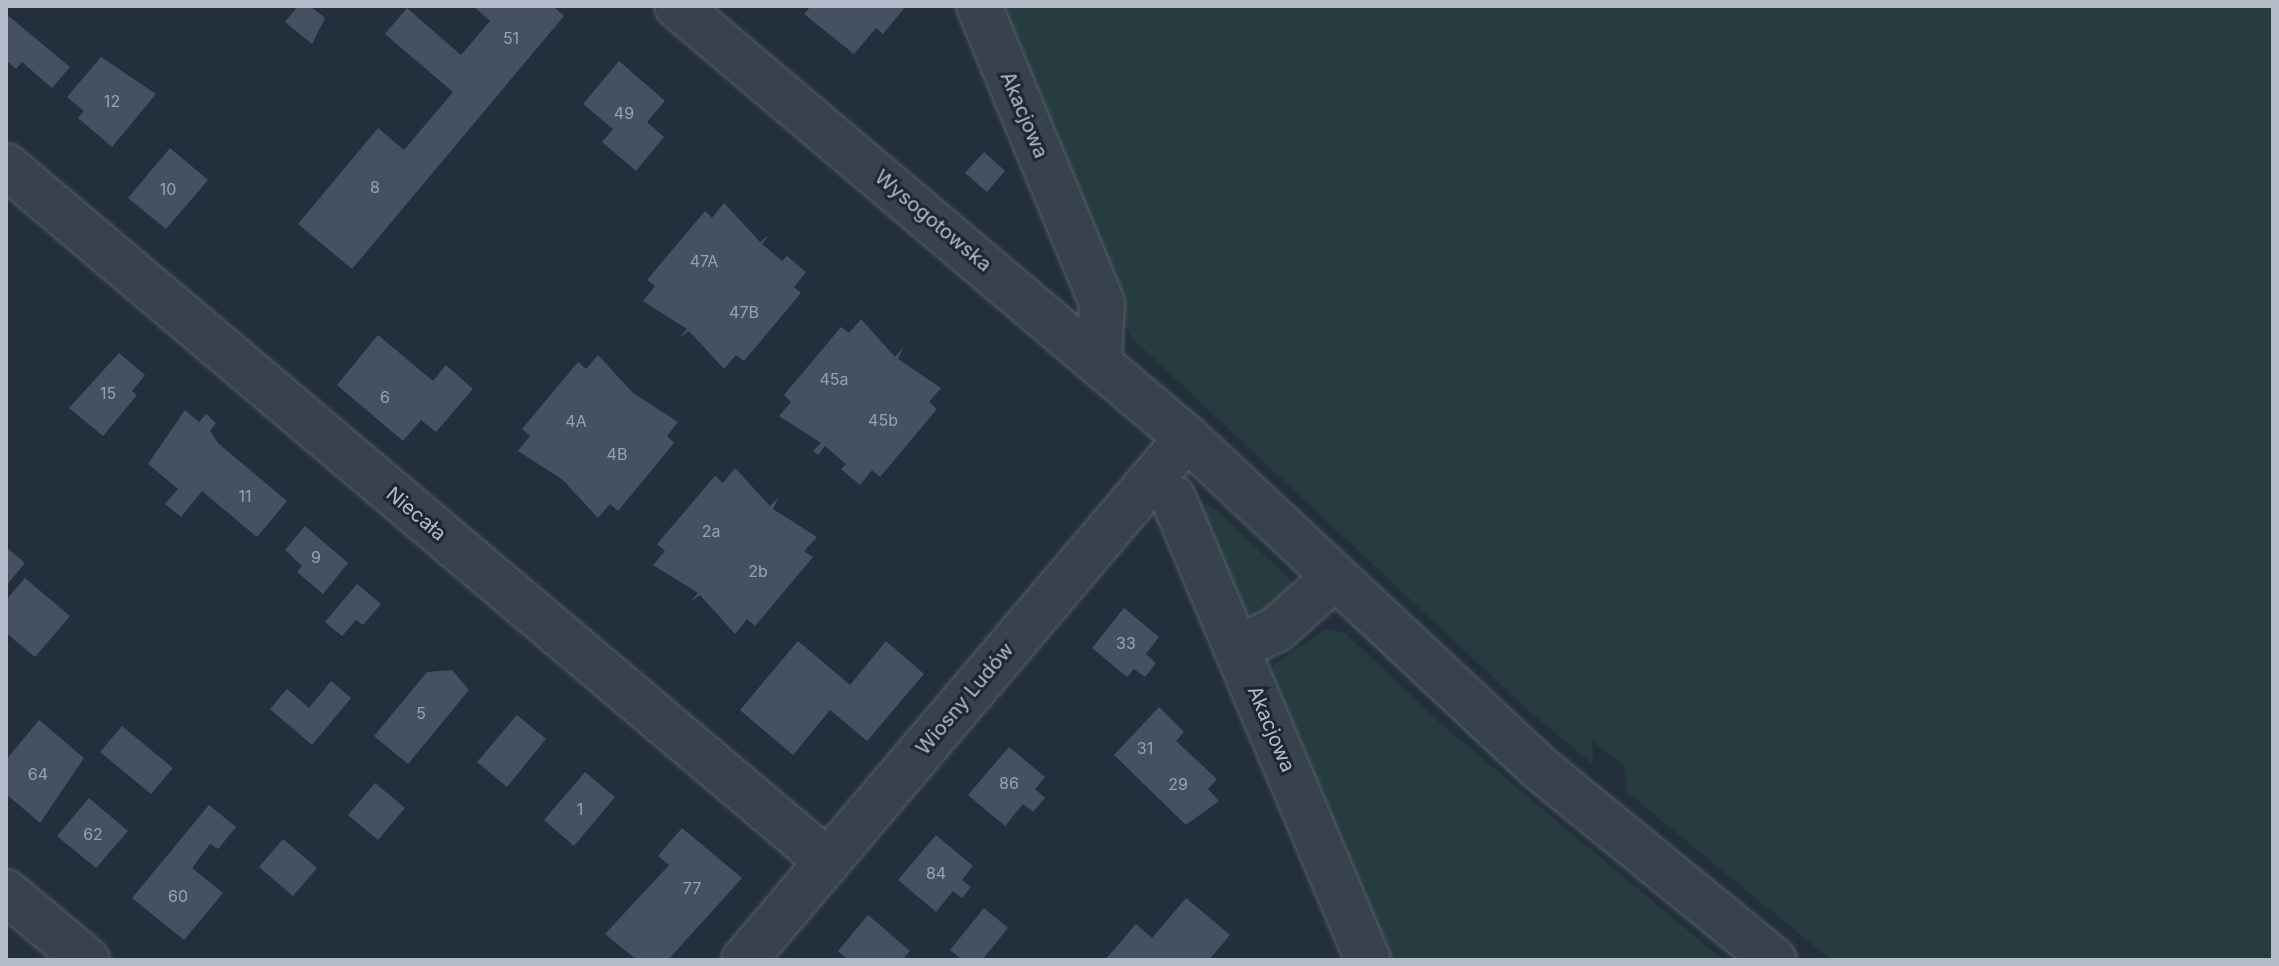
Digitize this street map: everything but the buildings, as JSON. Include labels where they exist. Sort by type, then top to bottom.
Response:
[{"type":"street","name":"Wysogotowska","points":[[677,6],[1187,438],[1537,766],[1774,960]]},
{"type":"street","name":"Akacjowa","points":[[979,6],[1102,303],[1099,361]]},
{"type":"street","name":"Niecała","points":[[6,166],[827,861]]},
{"type":"street","name":"Wiosny Ludów","points":[[744,960],[1187,438]]},
{"type":"street","name":"Akacjowa","points":[[1173,498],[1368,960]]},
{"type":"street","points":[[1237,648],[1277,629],[1334,578]]},
{"type":"street","points":[[6,892],[87,960]]},
{"type":"green space","points":[[999,6],[2273,6],[2273,960],[1831,960],[1627,792],[1624,766],[1592,741],[1593,764],[1528,710],[1130,336]]},
{"type":"green space","points":[[1194,499],[1215,509],[1295,584],[1262,617],[1241,611]]},
{"type":"green space","points":[[1344,619],[1356,625],[1746,960],[1738,960],[1505,769]]},
{"type":"green space","points":[[1325,629],[1344,632],[1440,723],[1723,960],[1389,960],[1269,679],[1275,664]]}]
